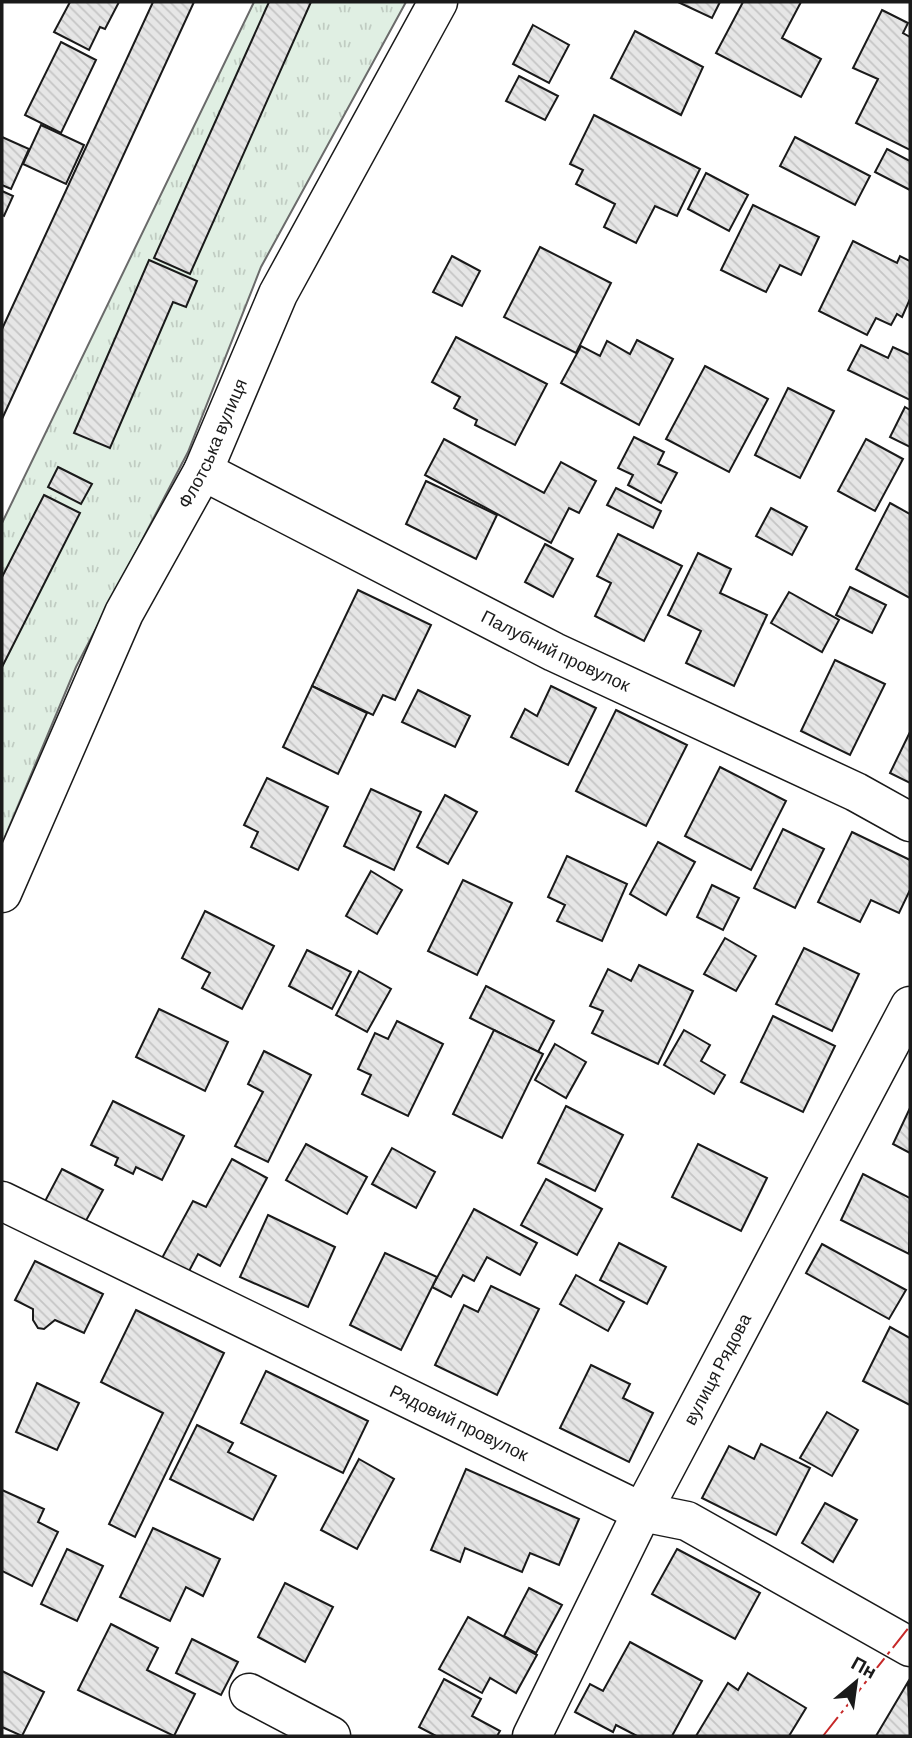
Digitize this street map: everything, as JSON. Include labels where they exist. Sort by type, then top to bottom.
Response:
[{"type":"street","name":"Флотська вулиця","points":[[2,893],[124,614],[203,471],[278,293],[438,2]]},
{"type":"street","name":"Палубний провулок","points":[[203,471],[554,652],[856,792],[910,822]]},
{"type":"street","name":"вулиця Рядова","points":[[532,1736],[642,1512],[910,1006]]},
{"type":"street","name":"Рядовий провулок","points":[[2,1201],[642,1512],[687,1521],[910,1647]]},
{"type":"street","points":[[249,1693],[331,1736]]},
{"type":"green space","points":[[254,2],[406,2],[261,267],[188,452],[76,667],[2,844],[2,523]]},
{"type":"building","points":[[70,2],[119,2],[105,29],[100,27],[89,50],[54,32]]},
{"type":"building","points":[[153,2],[194,2],[2,419],[2,329]]},
{"type":"building","points":[[269,2],[311,2],[190,274],[154,258]]},
{"type":"building","points":[[678,2],[720,2],[712,18]]},
{"type":"building","points":[[743,2],[801,2],[782,38],[821,59],[801,97],[716,53]]},
{"type":"building","points":[[882,10],[908,23],[903,33],[910,37],[910,150],[856,123],[878,79],[853,68]]},
{"type":"building","points":[[533,25],[569,45],[549,83],[513,64]]},
{"type":"building","points":[[635,31],[703,67],[681,115],[611,78]]},
{"type":"building","points":[[61,42],[96,60],[61,133],[25,115]]},
{"type":"building","points":[[519,76],[558,96],[545,120],[506,101]]},
{"type":"building","points":[[594,115],[700,169],[677,216],[655,206],[636,243],[604,227],[615,204],[576,184],[583,170],[570,164]]},
{"type":"building","points":[[41,125],[84,145],[66,184],[23,164]]},
{"type":"building","points":[[2,137],[29,149],[11,189],[2,185]]},
{"type":"building","points":[[795,137],[870,176],[855,205],[780,166]]},
{"type":"building","points":[[887,149],[910,161],[910,190],[875,172]]},
{"type":"building","points":[[706,173],[748,195],[729,231],[688,209]]},
{"type":"building","points":[[2,191],[13,196],[4,216],[2,215]]},
{"type":"building","points":[[753,205],[819,237],[801,275],[780,265],[766,292],[721,270]]},
{"type":"building","points":[[853,241],[897,263],[900,256],[910,261],[910,299],[902,317],[897,314],[891,325],[876,318],[867,335],[819,311]]},
{"type":"building","points":[[540,247],[611,283],[576,353],[504,317]]},
{"type":"building","points":[[452,256],[480,271],[462,306],[433,292]]},
{"type":"building","points":[[149,260],[197,281],[186,307],[173,302],[110,448],[74,433]]},
{"type":"building","points":[[456,337],[547,384],[515,445],[475,425],[477,420],[454,408],[460,397],[432,382]]},
{"type":"building","points":[[637,340],[673,359],[639,425],[561,383],[581,346],[600,356],[607,341],[630,354]]},
{"type":"building","points":[[861,345],[888,358],[893,347],[910,355],[910,400],[848,370]]},
{"type":"building","points":[[705,366],[768,399],[729,472],[666,439]]},
{"type":"building","points":[[788,388],[834,411],[800,478],[755,455]]},
{"type":"building","points":[[905,407],[910,410],[910,447],[890,437]]},
{"type":"building","points":[[634,437],[664,452],[658,464],[677,473],[661,503],[628,485],[633,475],[618,468]]},
{"type":"building","points":[[444,439],[544,493],[561,462],[596,481],[579,513],[569,508],[551,543],[425,475]]},
{"type":"building","points":[[866,439],[903,459],[875,511],[838,491]]},
{"type":"building","points":[[58,467],[92,484],[81,504],[48,487]]},
{"type":"building","points":[[426,481],[497,515],[476,559],[406,524]]},
{"type":"building","points":[[616,488],[661,511],[653,528],[607,505]]},
{"type":"building","points":[[44,495],[80,513],[2,667],[2,577]]},
{"type":"building","points":[[890,503],[910,514],[910,598],[856,569]]},
{"type":"building","points":[[771,508],[807,527],[792,555],[756,536]]},
{"type":"building","points":[[618,534],[682,566],[644,641],[595,616],[611,583],[597,576]]},
{"type":"building","points":[[545,544],[573,559],[553,597],[525,582]]},
{"type":"building","points":[[698,553],[731,569],[720,593],[767,615],[734,686],[686,663],[701,631],[668,615]]},
{"type":"building","points":[[850,587],[886,605],[872,633],[836,615]]},
{"type":"building","points":[[358,590],[431,625],[395,700],[383,695],[373,715],[312,686]]},
{"type":"building","points":[[789,592],[839,620],[822,652],[771,623]]},
{"type":"building","points":[[835,660],[885,684],[850,755],[801,731]]},
{"type":"building","points":[[312,686],[367,713],[338,774],[283,747]]},
{"type":"building","points":[[551,686],[596,708],[568,765],[511,737],[525,709],[537,716]]},
{"type":"building","points":[[418,690],[470,716],[455,747],[402,722]]},
{"type":"building","points":[[616,710],[687,745],[646,826],[576,791]]},
{"type":"building","points":[[910,732],[910,783],[890,773]]},
{"type":"building","points":[[720,767],[786,801],[751,870],[685,836]]},
{"type":"building","points":[[267,778],[328,807],[298,870],[251,847],[258,832],[244,825]]},
{"type":"building","points":[[371,789],[421,812],[394,870],[344,846]]},
{"type":"building","points":[[445,795],[477,812],[448,864],[417,847]]},
{"type":"building","points":[[783,829],[824,849],[795,908],[754,888]]},
{"type":"building","points":[[852,832],[910,860],[910,890],[899,913],[871,900],[860,922],[818,902]]},
{"type":"building","points":[[658,842],[695,862],[666,915],[630,894]]},
{"type":"building","points":[[567,856],[627,884],[602,941],[557,921],[565,905],[548,897]]},
{"type":"building","points":[[371,871],[402,890],[377,934],[346,916]]},
{"type":"building","points":[[463,880],[512,903],[477,975],[428,951]]},
{"type":"building","points":[[712,885],[739,898],[723,930],[697,917]]},
{"type":"building","points":[[205,911],[274,946],[242,1009],[202,988],[210,973],[182,958]]},
{"type":"building","points":[[725,938],[756,956],[736,991],[704,974]]},
{"type":"building","points":[[804,948],[859,974],[832,1031],[776,1004]]},
{"type":"building","points":[[307,950],[351,972],[332,1009],[289,986]]},
{"type":"building","points":[[639,965],[693,991],[658,1064],[592,1033],[603,1011],[590,1006],[608,969],[631,981]]},
{"type":"building","points":[[359,971],[391,989],[367,1032],[336,1015]]},
{"type":"building","points":[[486,986],[554,1021],[538,1052],[470,1018]]},
{"type":"building","points":[[159,1009],[228,1042],[205,1091],[136,1057]]},
{"type":"building","points":[[773,1016],[835,1046],[803,1112],[741,1082]]},
{"type":"building","points":[[397,1021],[443,1044],[408,1116],[362,1094],[371,1075],[358,1069],[375,1033],[388,1039]]},
{"type":"building","points":[[494,1030],[543,1054],[502,1138],[453,1114]]},
{"type":"building","points":[[684,1030],[710,1045],[701,1061],[725,1075],[714,1094],[664,1065]]},
{"type":"building","points":[[555,1044],[586,1062],[566,1098],[535,1080]]},
{"type":"building","points":[[264,1051],[311,1075],[268,1162],[235,1146],[263,1092],[248,1084]]},
{"type":"building","points":[[113,1101],[184,1136],[162,1180],[136,1167],[133,1174],[115,1165],[118,1158],[91,1145]]},
{"type":"building","points":[[566,1106],[623,1135],[595,1191],[538,1163]]},
{"type":"building","points":[[910,1108],[910,1153],[893,1144]]},
{"type":"building","points":[[306,1144],[367,1177],[347,1214],[286,1180]]},
{"type":"building","points":[[698,1144],[767,1178],[741,1231],[672,1197]]},
{"type":"building","points":[[392,1148],[435,1172],[416,1208],[372,1184]]},
{"type":"building","points":[[232,1159],[267,1178],[220,1266],[198,1254],[188,1273],[162,1258],[193,1201],[206,1207]]},
{"type":"building","points":[[62,1169],[103,1190],[83,1226],[43,1205]]},
{"type":"building","points":[[863,1174],[910,1198],[909,1254],[841,1220]]},
{"type":"building","points":[[546,1179],[602,1209],[577,1255],[521,1225]]},
{"type":"building","points":[[474,1209],[537,1243],[520,1275],[487,1257],[474,1281],[463,1275],[451,1297],[432,1287]]},
{"type":"building","points":[[268,1215],[335,1247],[308,1307],[240,1277]]},
{"type":"building","points":[[619,1243],[666,1267],[647,1304],[600,1280]]},
{"type":"building","points":[[822,1244],[906,1290],[889,1319],[806,1273]]},
{"type":"building","points":[[385,1253],[437,1277],[401,1350],[350,1325]]},
{"type":"building","points":[[35,1261],[103,1294],[84,1333],[55,1320],[44,1329],[38,1328],[33,1320],[33,1309],[15,1300]]},
{"type":"building","points":[[576,1275],[624,1302],[608,1331],[560,1304]]},
{"type":"building","points":[[491,1286],[539,1309],[497,1395],[435,1365],[464,1305],[478,1312]]},
{"type":"building","points":[[136,1310],[224,1353],[135,1537],[109,1524],[163,1413],[101,1382]]},
{"type":"building","points":[[890,1327],[910,1338],[910,1405],[863,1381]]},
{"type":"building","points":[[591,1365],[630,1384],[623,1398],[653,1413],[629,1462],[560,1428]]},
{"type":"building","points":[[266,1371],[368,1421],[343,1473],[241,1423]]},
{"type":"building","points":[[37,1383],[79,1403],[57,1450],[16,1432]]},
{"type":"building","points":[[827,1412],[858,1430],[832,1476],[800,1458]]},
{"type":"building","points":[[197,1425],[233,1443],[228,1452],[276,1476],[253,1520],[170,1479]]},
{"type":"building","points":[[761,1444],[810,1468],[776,1535],[702,1498],[729,1446],[754,1459]]},
{"type":"building","points":[[359,1459],[394,1479],[357,1549],[321,1530]]},
{"type":"building","points":[[466,1469],[579,1519],[559,1565],[530,1553],[522,1572],[465,1548],[460,1562],[431,1550]]},
{"type":"building","points":[[2,1490],[44,1509],[38,1522],[58,1532],[32,1586],[2,1571]]},
{"type":"building","points":[[825,1503],[857,1520],[833,1562],[802,1543]]},
{"type":"building","points":[[153,1528],[220,1559],[203,1596],[186,1587],[170,1621],[120,1597]]},
{"type":"building","points":[[67,1549],[103,1566],[77,1621],[41,1604]]},
{"type":"building","points":[[677,1549],[760,1593],[735,1639],[652,1594]]},
{"type":"building","points":[[285,1583],[333,1607],[305,1662],[258,1637]]},
{"type":"building","points":[[529,1588],[562,1605],[536,1653],[504,1636]]},
{"type":"building","points":[[468,1617],[537,1655],[516,1693],[490,1678],[482,1693],[439,1669]]},
{"type":"building","points":[[111,1624],[158,1648],[147,1670],[195,1694],[174,1736],[78,1690]]},
{"type":"building","points":[[192,1639],[238,1662],[221,1695],[176,1673]]},
{"type":"building","points":[[630,1642],[702,1681],[672,1736],[637,1736],[616,1725],[613,1732],[575,1712],[590,1684],[603,1691]]},
{"type":"building","points":[[2,1671],[44,1692],[22,1736],[2,1727]]},
{"type":"building","points":[[748,1673],[806,1708],[789,1736],[696,1736],[728,1683],[738,1690]]},
{"type":"building","points":[[444,1679],[481,1699],[472,1716],[500,1731],[497,1736],[436,1736],[419,1727]]},
{"type":"building","points":[[908,1682],[910,1736],[876,1736]]},
{"type":"power","points":[[823,1736],[910,1626]]}]
